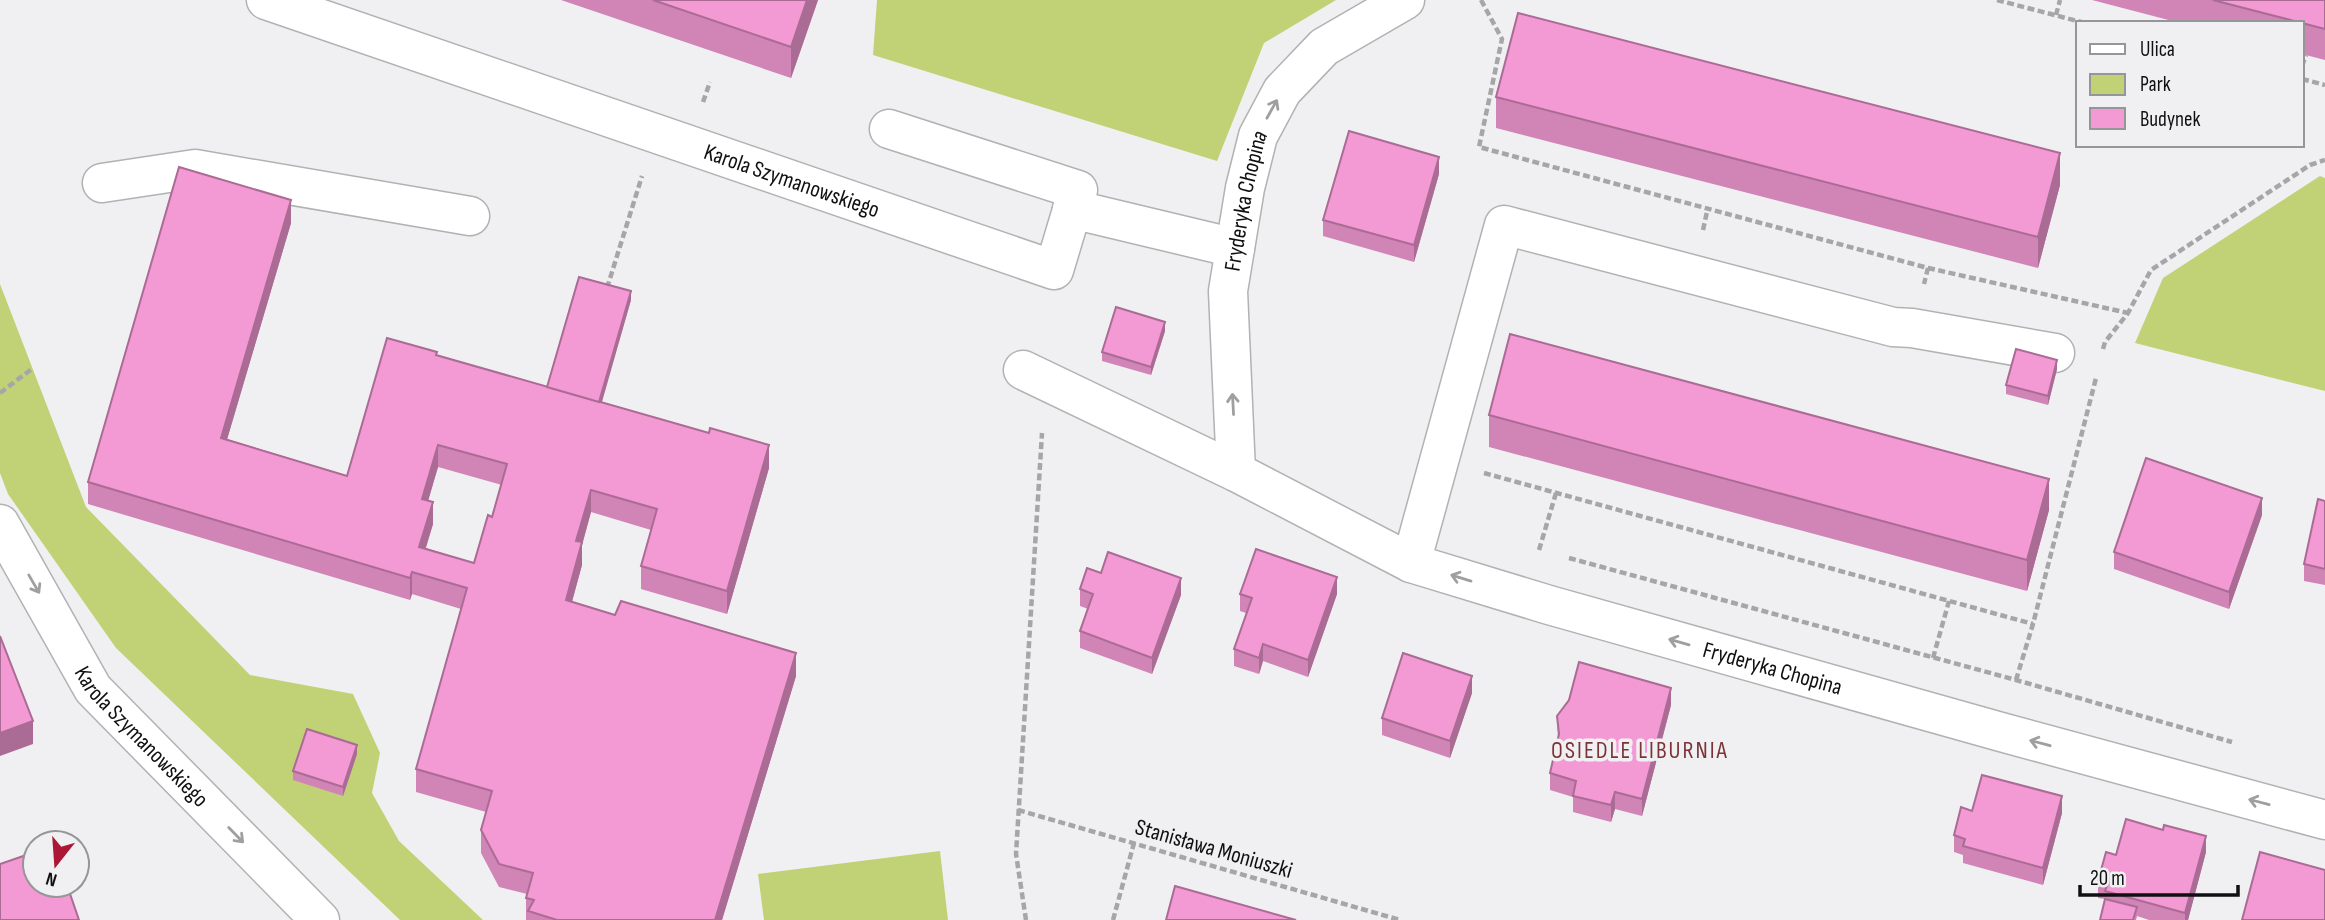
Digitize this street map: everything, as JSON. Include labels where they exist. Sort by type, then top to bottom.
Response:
[{"type":"street","name":"Karola Szymanowskiego","points":[[266,0],[1054,270],[1072,209]]},
{"type":"street","name":"Fryderyka Chopina","points":[[1237,472],[1228,291],[1245,188],[1258,136],[1282,91],[1324,47],[1405,0]]},
{"type":"street","points":[[888,129],[1077,190],[1072,209],[1235,248]]},
{"type":"street","points":[[102,184],[195,169],[470,216]]},
{"type":"street","points":[[1411,563],[1504,225],[1893,327],[2055,353]]},
{"type":"street","name":"Fryderyka Chopina","points":[[1023,370],[1237,472],[1411,563],[1562,609],[2325,820]]},
{"type":"street","name":"Karola Szymanowskiego","points":[[0,524],[93,689],[320,920]]},
{"type":"path","points":[[1481,0],[1502,39],[1479,147],[1928,268],[2129,313]]},
{"type":"path","points":[[1997,0],[2078,21]]},
{"type":"path","points":[[2056,15],[2060,0]]},
{"type":"path","points":[[2304,60],[2306,55]]},
{"type":"path","points":[[2304,80],[2325,85]]},
{"type":"path","points":[[705,97],[710,82]]},
{"type":"path","points":[[604,298],[656,132]]},
{"type":"path","points":[[2102,355],[2105,342],[2129,313],[2151,270],[2311,165],[2325,160]]},
{"type":"path","points":[[1912,328],[1928,268]]},
{"type":"path","points":[[0,393],[33,368]]},
{"type":"path","points":[[2016,680],[2033,624],[2098,369]]},
{"type":"path","points":[[1023,370],[1043,425],[1016,854],[1026,920]]},
{"type":"path","points":[[1480,473],[2033,624]]},
{"type":"path","points":[[1527,547],[1539,550],[1556,493]]},
{"type":"path","points":[[1566,557],[2016,680],[2245,746]]},
{"type":"path","points":[[1933,657],[1949,601]]},
{"type":"path","name":"Stanisława Moniuszki","points":[[1018,810],[1400,920]]},
{"type":"path","points":[[1113,920],[1134,843]]},
{"type":"green space","points":[[877,0],[1336,0],[1264,43],[1217,161],[873,55]]},
{"type":"green space","points":[[2320,176],[2325,178],[2325,391],[2135,343],[2163,278]]},
{"type":"green space","points":[[0,284],[86,507],[250,675],[353,694],[380,753],[372,793],[399,841],[483,920],[400,920],[116,648],[8,494],[0,473]]},
{"type":"green space","points":[[940,851],[948,920],[764,920],[758,874]]},
{"type":"building","points":[[653,0],[807,0],[791,47]]},
{"type":"building","points":[[2213,0],[2325,0],[2325,29],[2304,24],[2304,21],[2294,21]]},
{"type":"building","points":[[1518,13],[2060,153],[2038,237],[1496,97]]},
{"type":"building","points":[[1349,131],[1439,157],[1414,245],[1323,220]]},
{"type":"building","points":[[179,167],[291,200],[221,438],[347,476],[387,338],[437,352],[436,355],[709,433],[710,428],[769,445],[727,591],[641,566],[657,509],[591,490],[576,541],[582,542],[566,600],[615,615],[621,601],[796,653],[715,920],[557,920],[528,911],[534,900],[526,898],[533,873],[499,864],[481,830],[492,791],[416,769],[467,588],[412,572],[410,578],[88,482]],"holes":[[[438,445],[507,464],[492,517],[488,515],[474,563],[419,547],[433,502],[422,499]]]},
{"type":"building","points":[[579,277],[631,291],[599,402],[547,387]]},
{"type":"building","points":[[1116,307],[1165,322],[1151,367],[1102,352]]},
{"type":"building","points":[[1510,334],[2049,479],[2027,560],[1489,415]]},
{"type":"building","points":[[2016,349],[2057,360],[2048,396],[2006,385]]},
{"type":"building","points":[[2146,458],[2262,498],[2229,592],[2114,552]]},
{"type":"building","points":[[2318,499],[2325,501],[2325,569],[2304,564]]},
{"type":"building","points":[[1256,549],[1337,577],[1308,660],[1263,644],[1259,658],[1234,649],[1252,598],[1240,594]]},
{"type":"building","points":[[1108,552],[1181,578],[1152,658],[1080,631],[1093,594],[1080,589],[1087,568],[1101,573]]},
{"type":"building","points":[[0,636],[33,721],[0,733]]},
{"type":"building","points":[[1403,653],[1472,676],[1450,741],[1382,718]]},
{"type":"building","points":[[1579,662],[1671,688],[1642,799],[1615,792],[1611,805],[1573,796],[1576,781],[1550,773],[1559,734],[1557,716],[1569,700]]},
{"type":"building","points":[[307,729],[357,745],[343,787],[293,771]]},
{"type":"building","points":[[1982,775],[2062,796],[2043,868],[1963,846],[1965,839],[1954,835],[1961,807],[1972,811]]},
{"type":"building","points":[[2126,819],[2163,830],[2164,825],[2206,836],[2185,913],[2105,891],[2108,883],[2098,881],[2106,852],[2116,855]]},
{"type":"building","points":[[2260,852],[2325,870],[2325,920],[2242,920]]},
{"type":"building","points":[[21,857],[21,899],[72,899],[79,920],[0,920],[0,864]]},
{"type":"building","points":[[1175,886],[1296,920],[1166,920]]},
{"type":"building","points":[[2105,899],[2137,907],[2133,920],[2100,920]]},
{"type":"district","name":"OSIEDLE LIBURNIA","points":[[1640,750]]}]
